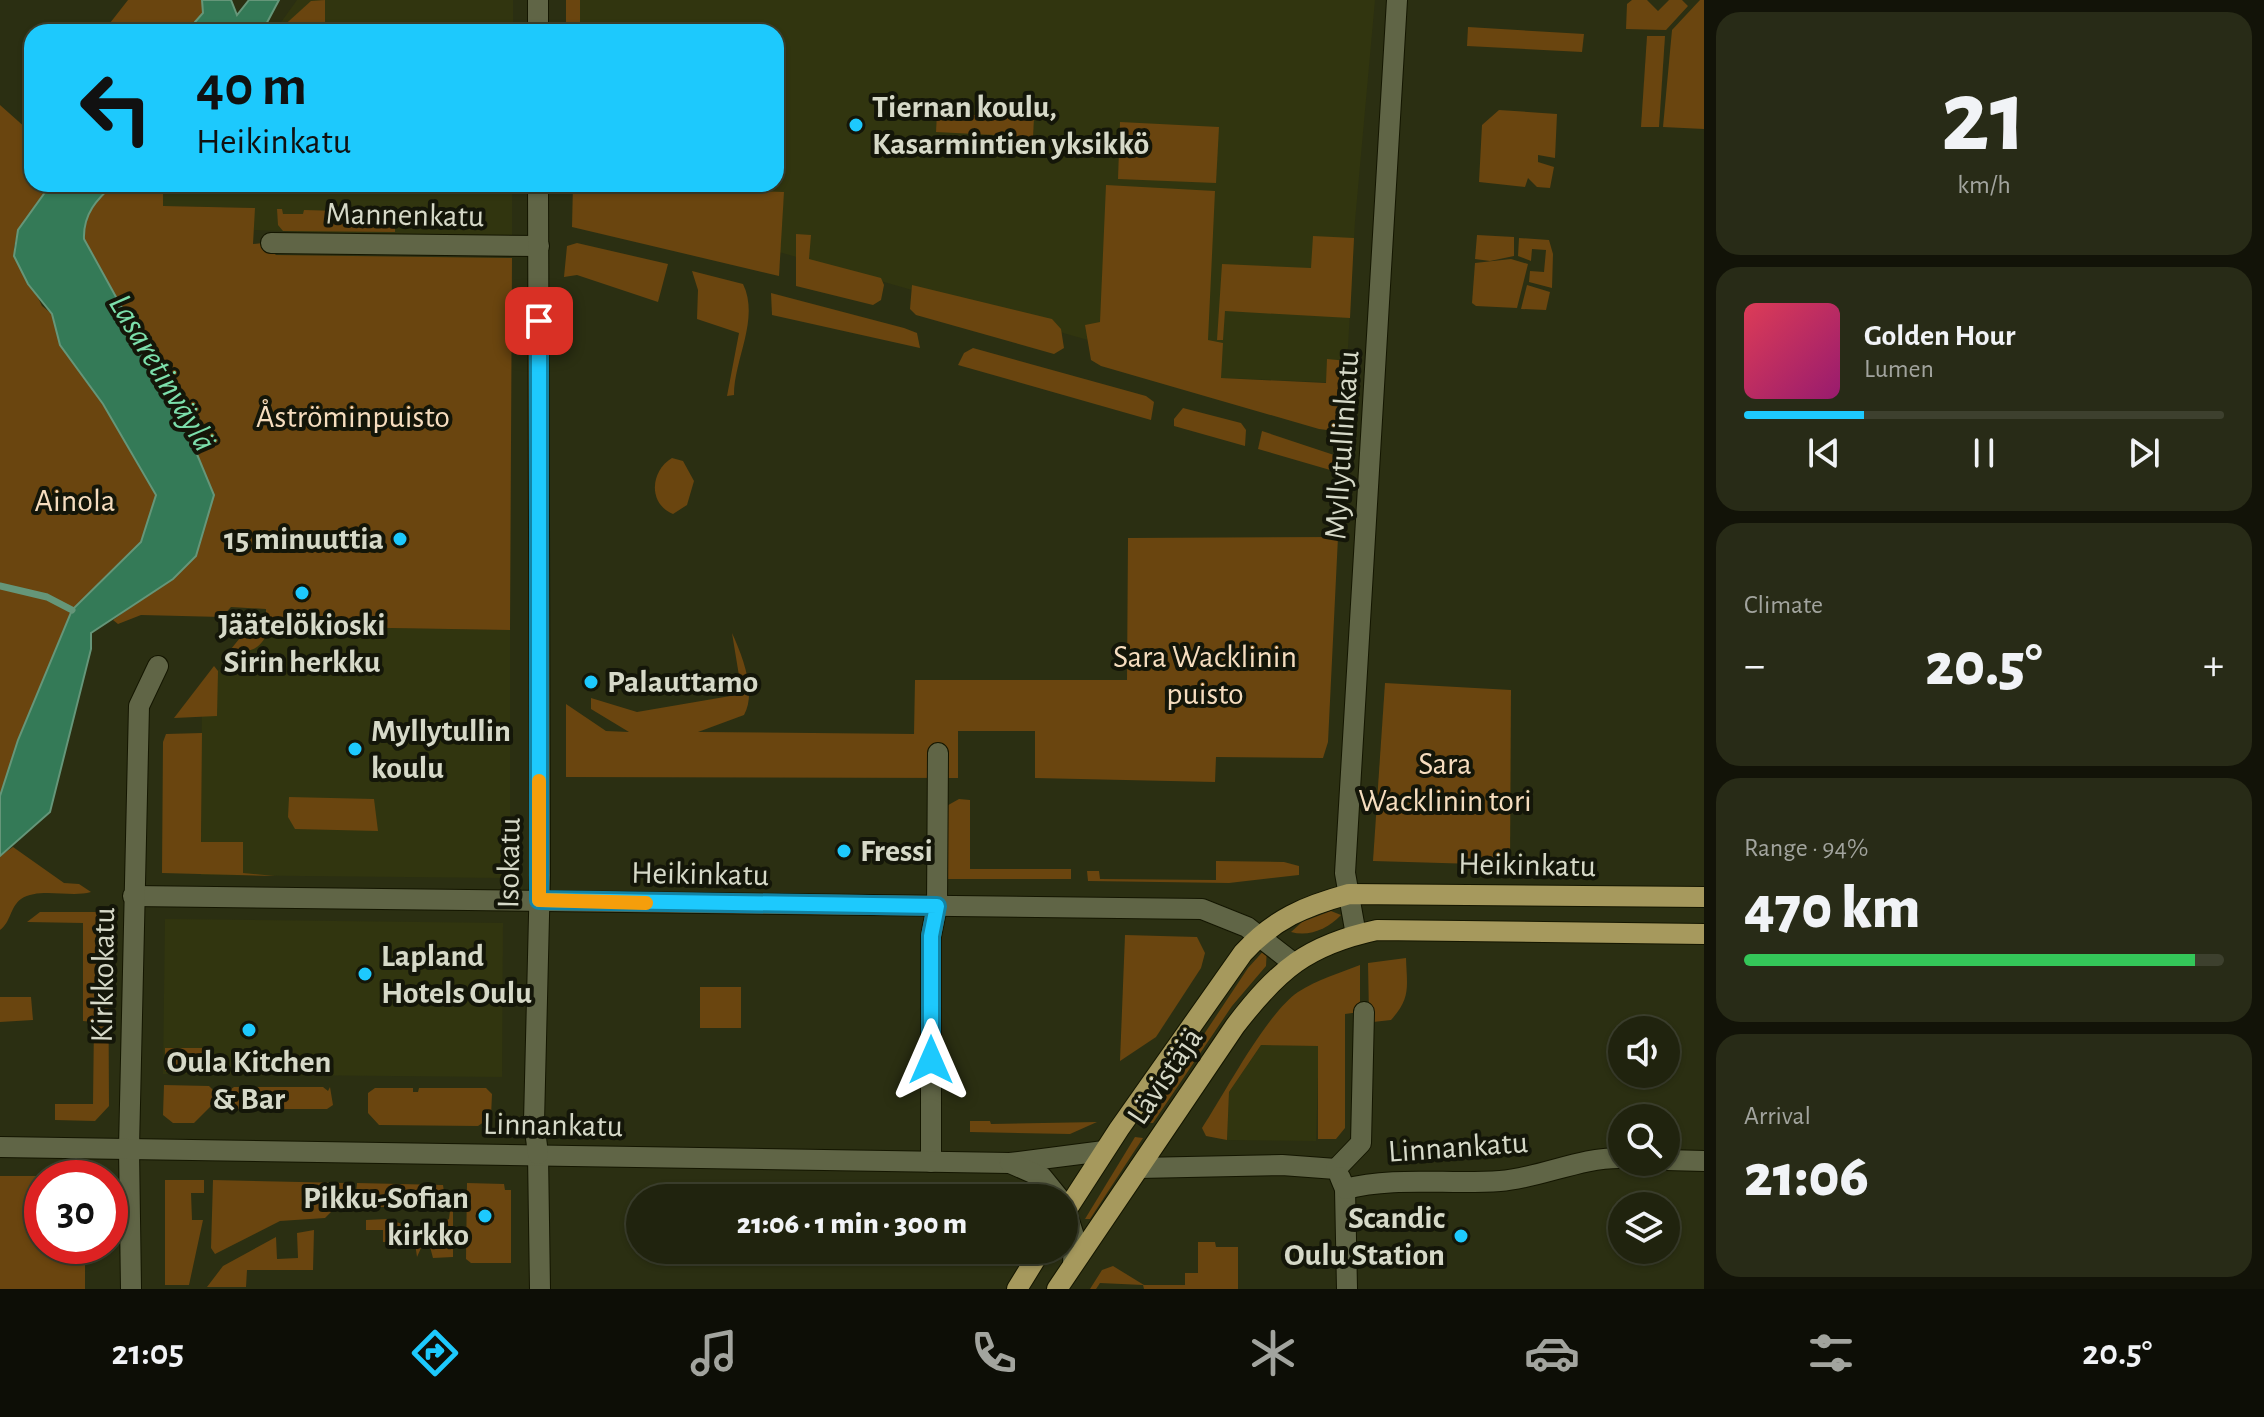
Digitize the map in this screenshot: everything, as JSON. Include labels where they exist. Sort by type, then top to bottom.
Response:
[{"type":"main road","name":"Heikinkatu","points":[[1349,894],[1704,897]]},
{"type":"main road","name":"Lävistäjä","points":[[1078,1187],[1218,987],[1259,935],[1303,906],[1349,894]]},
{"type":"main road","name":"Heikinkatu","points":[[1356,935],[1399,929],[1704,934]]},
{"type":"main road","name":"Lävistäjä","points":[[1078,1257],[1264,988],[1292,962],[1335,940],[1356,935]]},
{"type":"main road","points":[[1017,1289],[1032,1264]]},
{"type":"main road","name":"Lävistäjä","points":[[1057,1289],[1073,1264]]},
{"type":"street","points":[[538,0],[538,24]]},
{"type":"street","name":"Myllytullinkatu","points":[[1356,935],[1345,873],[1397,0]]},
{"type":"street","name":"Isokatu","points":[[538,192],[539,900],[534,1122],[538,1154],[540,1289]]},
{"type":"street","name":"Mannenkatu","points":[[271,243],[539,246]]},
{"type":"street","name":"Kirkkokatu","points":[[131,1289],[129,1148],[139,706],[158,666]]},
{"type":"street","points":[[931,1162],[931,936],[937,906],[938,753]]},
{"type":"street","name":"Heikinkatu","points":[[133,896],[1202,909],[1259,935],[1292,962]]},
{"type":"street","points":[[1336,1169],[1361,1143],[1364,1012]]},
{"type":"street","name":"Linnankatu","points":[[0,1147],[1010,1163],[1104,1151]]},
{"type":"street","name":"Linnankatu","points":[[1345,1189],[1367,1183],[1503,1181],[1608,1158]]},
{"type":"street","points":[[1680,1160],[1704,1161]]},
{"type":"street","points":[[1010,1163],[1042,1177],[1047,1184]]},
{"type":"street","points":[[1139,1168],[1282,1165],[1336,1169]]},
{"type":"street","points":[[1336,1169],[1345,1189],[1347,1289]]},
{"type":"shaded area","points":[[202,0],[231,0],[237,15],[249,0],[279,0],[266,24],[195,24],[203,13]]},
{"type":"shaded area","points":[[297,0],[513,0],[513,24],[280,24]]},
{"type":"shaded area","points":[[580,0],[1375,0],[1355,221],[1346,383],[1221,378],[579,195],[579,192],[784,192],[784,24],[580,24]]},
{"type":"shaded area","points":[[45,192],[105,192],[92,208],[84,239],[179,411],[214,495],[196,556],[173,579],[91,633],[91,649],[50,812],[0,856],[0,796],[18,740],[72,610],[141,542],[156,495],[103,404],[60,345],[52,314],[28,284],[14,256],[18,230]]},
{"type":"shaded area","points":[[163,192],[512,192],[512,239],[254,230],[254,208],[162,206]]},
{"type":"shaded area","name":"Myllytullin koulu","points":[[271,626],[510,630],[510,871],[504,878],[201,875],[202,684]]},
{"type":"shaded area","name":"Lapland Hotels Oulu","points":[[165,919],[503,923],[502,1077],[163,1074]]},
{"type":"shaded area","points":[[1261,1045],[1319,1046],[1316,1141],[1227,1140],[1229,1092]]},
{"type":"green space","points":[[128,0],[202,0],[203,13],[195,24],[109,24]]},
{"type":"green space","points":[[325,0],[325,24],[286,24],[311,1]]},
{"type":"green space","points":[[566,0],[580,0],[580,24],[566,24]]},
{"type":"green space","points":[[1632,0],[1647,0],[1658,11],[1669,0],[1682,0],[1688,6],[1666,30],[1626,29],[1627,4]]},
{"type":"green space","points":[[1700,0],[1704,0],[1704,129],[1663,127],[1672,30]]},
{"type":"green space","points":[[1468,27],[1584,34],[1582,52],[1467,46]]},
{"type":"green space","points":[[1647,36],[1665,36],[1659,127],[1641,127]]},
{"type":"green space","name":"Ainola","points":[[0,105],[24,126],[24,192],[45,192],[18,230],[14,248],[42,306],[52,314],[60,345],[103,404],[156,495],[141,542],[72,610],[0,796]]},
{"type":"green space","points":[[1499,110],[1557,114],[1555,158],[1538,155],[1538,162],[1554,167],[1550,188],[1537,187],[1528,178],[1525,187],[1479,182],[1482,125]]},
{"type":"green space","points":[[937,113],[1034,118],[1033,137],[936,132]]},
{"type":"green space","points":[[1120,122],[1219,127],[1216,183],[1118,179]]},
{"type":"green space","points":[[1106,185],[1215,191],[1208,340],[1223,343],[1221,378],[1326,383],[1327,359],[1348,361],[1344,426],[1335,431],[1319,429],[1101,366],[1091,360],[1085,325],[1100,322]]},
{"type":"green space","name":"Åströminpuisto","points":[[105,192],[163,192],[163,206],[255,208],[253,244],[263,243],[276,255],[512,258],[510,630],[271,626],[257,647],[239,650],[231,649],[252,623],[266,624],[266,609],[231,607],[222,617],[141,615],[118,624],[113,620],[184,569],[84,239],[86,222]]},
{"type":"green space","points":[[573,192],[784,192],[779,276],[572,227]]},
{"type":"green space","points":[[277,209],[282,209],[283,214],[303,214],[304,210],[376,212],[376,217],[395,217],[395,232],[283,231],[278,225]]},
{"type":"green space","points":[[796,234],[811,235],[809,259],[881,278],[884,285],[881,300],[873,305],[796,286]]},
{"type":"green space","points":[[1477,235],[1514,237],[1514,256],[1490,261],[1475,259]]},
{"type":"green space","points":[[1313,236],[1354,238],[1350,318],[1225,311],[1223,340],[1217,340],[1222,264],[1311,268]]},
{"type":"green space","points":[[1519,238],[1549,240],[1553,254],[1552,288],[1529,282],[1530,271],[1544,272],[1546,250],[1532,249],[1531,261],[1518,256]]},
{"type":"green space","points":[[577,243],[668,264],[658,302],[577,275],[564,277],[567,246]]},
{"type":"green space","points":[[1511,259],[1528,264],[1517,308],[1476,306],[1472,303],[1475,263]]},
{"type":"green space","points":[[692,271],[743,284],[749,311],[748,325],[734,395],[727,396],[739,333],[697,319],[698,290]]},
{"type":"green space","points":[[912,285],[1052,319],[1061,329],[1064,348],[1054,354],[916,315],[910,309]]},
{"type":"green space","points":[[1527,285],[1550,292],[1546,310],[1521,309]]},
{"type":"green space","points":[[771,293],[904,328],[917,333],[920,348],[772,315]]},
{"type":"green space","points":[[973,348],[1146,396],[1154,402],[1151,420],[958,365],[964,353]]},
{"type":"green space","points":[[1183,408],[1241,423],[1246,430],[1245,446],[1174,426],[1174,419]]},
{"type":"green space","points":[[1262,431],[1334,455],[1339,464],[1337,472],[1258,449]]},
{"type":"green space","points":[[672,458],[683,461],[694,481],[687,505],[673,514],[659,503],[655,487],[659,471]]},
{"type":"green space","name":"Sara Wacklinin puisto","points":[[1338,537],[1328,742],[1323,758],[1216,757],[1215,782],[1035,778],[1035,731],[958,731],[958,778],[566,777],[566,704],[606,731],[629,732],[591,709],[591,698],[637,712],[742,694],[732,633],[747,674],[748,706],[744,715],[698,732],[914,734],[915,680],[1127,680],[1128,538]]},
{"type":"green space","points":[[214,666],[218,671],[217,716],[174,718]]},
{"type":"green space","name":"Sara Wacklinin tori","points":[[1385,683],[1511,690],[1510,865],[1373,861]]},
{"type":"green space","points":[[202,733],[201,842],[243,842],[243,873],[275,876],[162,873],[163,742],[166,734]]},
{"type":"green space","points":[[289,797],[374,799],[378,831],[295,829],[288,817]]},
{"type":"green space","points":[[959,799],[970,800],[970,869],[1071,869],[1071,879],[948,879],[943,808]]},
{"type":"green space","points":[[13,847],[64,883],[79,884],[91,892],[28,896],[17,902],[0,930],[0,856]]},
{"type":"green space","points":[[1216,861],[1284,862],[1299,866],[1299,875],[1229,883],[1088,881],[1087,871],[1099,871],[1100,879],[1216,880]]},
{"type":"green space","points":[[1331,911],[1341,915],[1324,928],[1311,933],[1291,932],[1302,922]]},
{"type":"green space","points":[[40,912],[108,912],[109,1106],[95,1121],[55,1120],[55,1104],[93,1104],[94,1022],[83,1021],[83,923],[27,922]]},
{"type":"green space","points":[[1125,935],[1197,937],[1205,953],[1201,968],[1156,1037],[1120,1061]]},
{"type":"green space","points":[[1267,947],[1266,966],[1232,1006],[1153,1123],[1145,1123],[1248,968]]},
{"type":"green space","points":[[1406,958],[1406,992],[1402,1005],[1391,1020],[1373,1022],[1369,1015],[1368,963]]},
{"type":"green space","points":[[1360,965],[1360,1012],[1345,1014],[1345,1128],[1336,1139],[1318,1139],[1318,1046],[1261,1045],[1229,1092],[1227,1140],[1206,1136],[1202,1128],[1260,1035],[1286,1003],[1313,984]]},
{"type":"green space","points":[[700,987],[741,987],[741,1028],[700,1028]]},
{"type":"green space","points":[[0,997],[31,997],[33,1020],[0,1022]]},
{"type":"green space","points":[[165,1048],[202,1048],[201,1071],[165,1071]]},
{"type":"green space","points":[[164,1085],[209,1086],[214,1091],[214,1103],[194,1123],[173,1123],[163,1115]]},
{"type":"green space","points":[[234,1087],[323,1087],[328,1091],[330,1087],[333,1105],[327,1109],[233,1109],[226,1103],[227,1092]]},
{"type":"green space","points":[[375,1088],[413,1088],[413,1092],[418,1092],[419,1088],[486,1088],[492,1094],[491,1117],[478,1126],[379,1125],[368,1113],[368,1093]]},
{"type":"green space","points":[[970,1121],[990,1121],[991,1124],[1097,1122],[1070,1134],[970,1132]]},
{"type":"green space","points":[[1135,1137],[1143,1138],[1090,1219],[1085,1219]]},
{"type":"green space","points":[[0,1176],[24,1176],[24,1264],[85,1264],[85,1289],[0,1289]]},
{"type":"green space","points":[[165,1180],[204,1180],[204,1193],[191,1193],[192,1220],[203,1220],[189,1285],[165,1285]]},
{"type":"green space","points":[[213,1180],[346,1183],[346,1192],[335,1194],[333,1210],[325,1218],[280,1221],[215,1254],[211,1248]]},
{"type":"green space","points":[[357,1183],[443,1185],[444,1192],[419,1204],[367,1207],[367,1194],[356,1193]]},
{"type":"green space","points":[[467,1183],[504,1184],[505,1190],[511,1190],[511,1263],[471,1263],[466,1259]]},
{"type":"green space","points":[[450,1211],[453,1211],[453,1257],[433,1258],[426,1232],[449,1219]]},
{"type":"green space","points":[[387,1219],[413,1232],[421,1248],[417,1257],[415,1243],[383,1242],[383,1230],[366,1230],[366,1220]]},
{"type":"green space","points":[[314,1230],[313,1270],[247,1270],[246,1287],[207,1287],[223,1266],[276,1237],[277,1259],[298,1258],[297,1233]]},
{"type":"green space","points":[[1198,1242],[1215,1242],[1216,1247],[1238,1247],[1238,1289],[1144,1289],[1143,1285],[1100,1283],[1096,1289],[1090,1289],[1102,1270],[1113,1266],[1144,1285],[1185,1285],[1185,1273],[1198,1273]]},
{"type":"waterway","points":[[0,586],[47,597],[72,610]]},
{"type":"slow traffic","points":[[539,781],[539,900],[646,903]]},
{"type":"place","name":"Tiernan koulu, Kasarmintien yksikkö","points":[[856,125]]},
{"type":"place","name":"15 minuuttia","points":[[400,539]]},
{"type":"place","name":"Jäätelökioski Sirin herkku","points":[[302,593]]},
{"type":"place","name":"Palauttamo","points":[[591,682]]},
{"type":"place","name":"Myllytullin koulu","points":[[355,749]]},
{"type":"place","name":"Fressi","points":[[844,851]]},
{"type":"place","name":"Lapland Hotels Oulu","points":[[365,974]]},
{"type":"place","name":"Oula Kitchen & Bar","points":[[249,1030]]},
{"type":"place","name":"Pikku-Sofian kirkko","points":[[485,1216]]},
{"type":"place","name":"Scandic Oulu Station","points":[[1461,1236]]},
{"type":"route","points":[[539,321],[539,900],[937,906],[931,936],[931,1060]]},
{"type":"water label","name":"Lasaretinväylä","points":[[162,373]]}]
